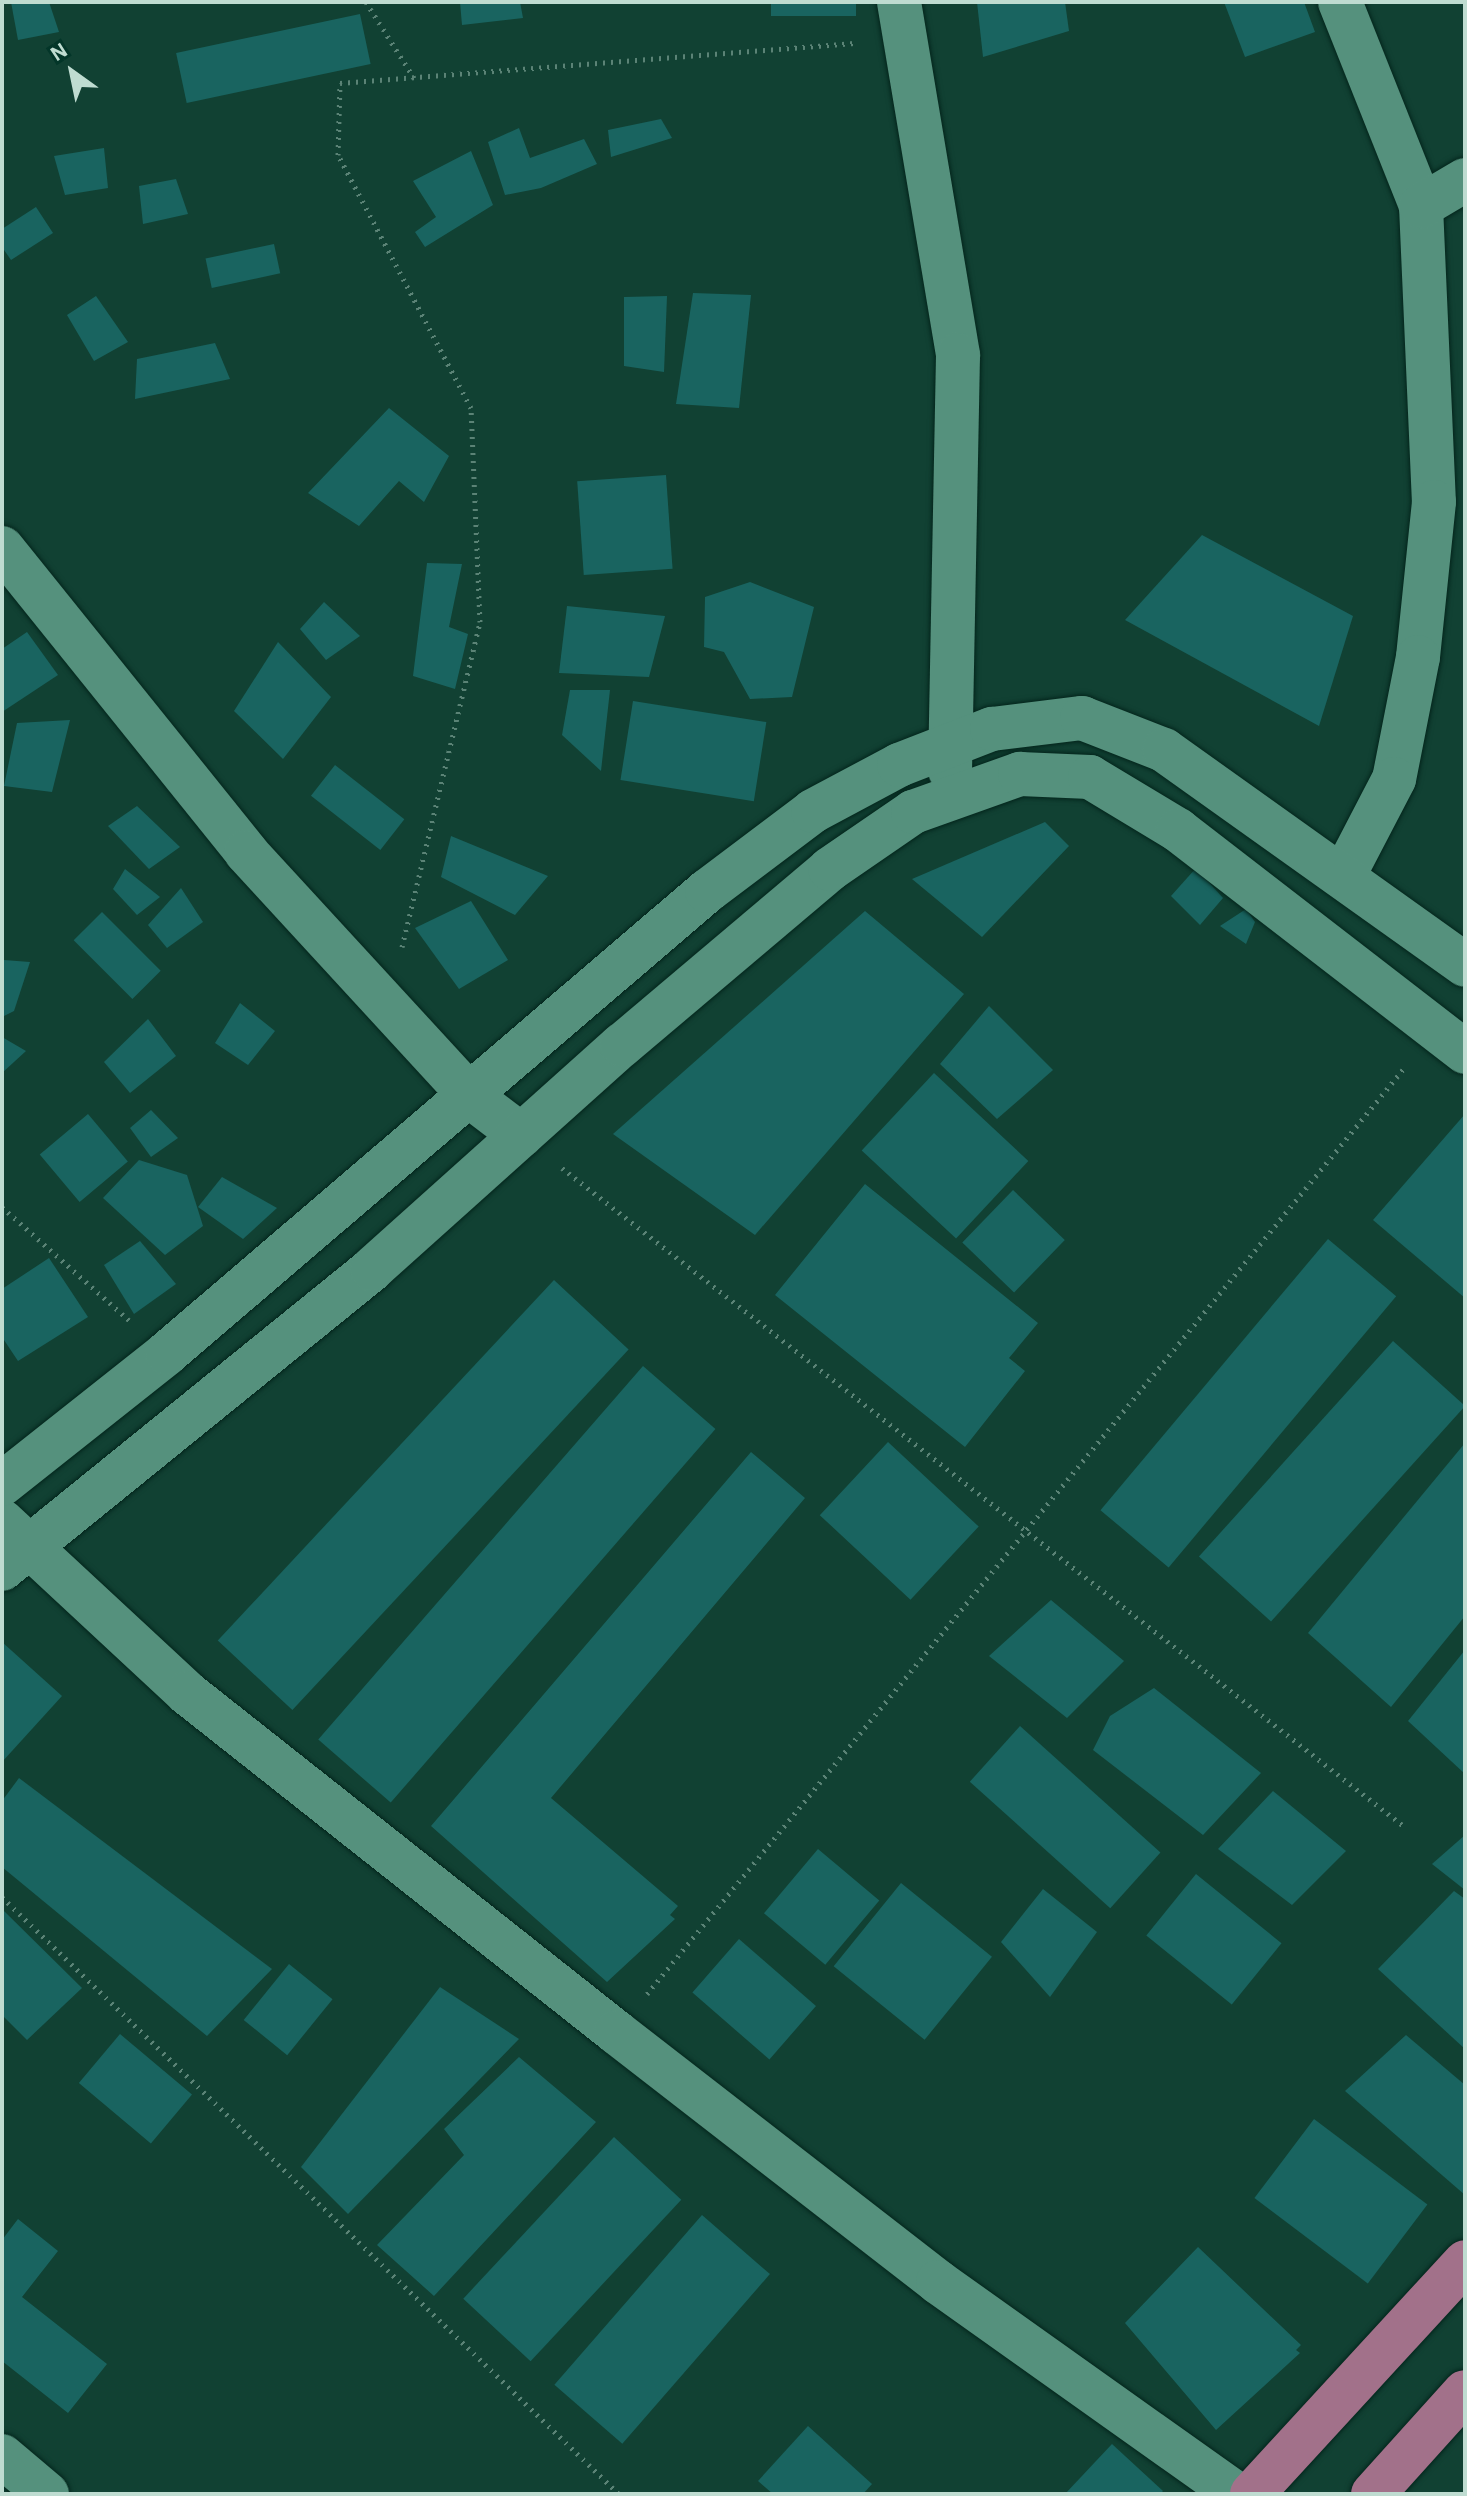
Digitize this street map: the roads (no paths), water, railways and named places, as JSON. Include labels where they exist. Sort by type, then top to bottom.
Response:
[{"type":"highway","points":[[1252,2494],[1465,2262]]},
{"type":"highway","points":[[1373,2494],[1465,2392]]},
{"type":"street","points":[[1340,2],[1421,206],[1434,502],[1418,657],[1394,779],[1344,875]]},
{"type":"street","points":[[902,21],[958,355],[951,799]]},
{"type":"street","points":[[1421,206],[1465,180]]},
{"type":"street","points":[[2,548],[171,764],[471,1097],[521,1135]]},
{"type":"street","points":[[2,1484],[167,1353],[471,1097],[707,891],[813,811],[899,765],[992,729],[1082,718],[1164,750],[1344,875],[1465,965]]},
{"type":"street","points":[[1236,2494],[938,2282],[187,1693],[11,1547],[372,1269],[521,1135],[830,869],[913,812],[1020,774],[1090,777],[1178,830],[1450,1040]]},
{"type":"street","points":[[2,2456],[47,2494]]}]
